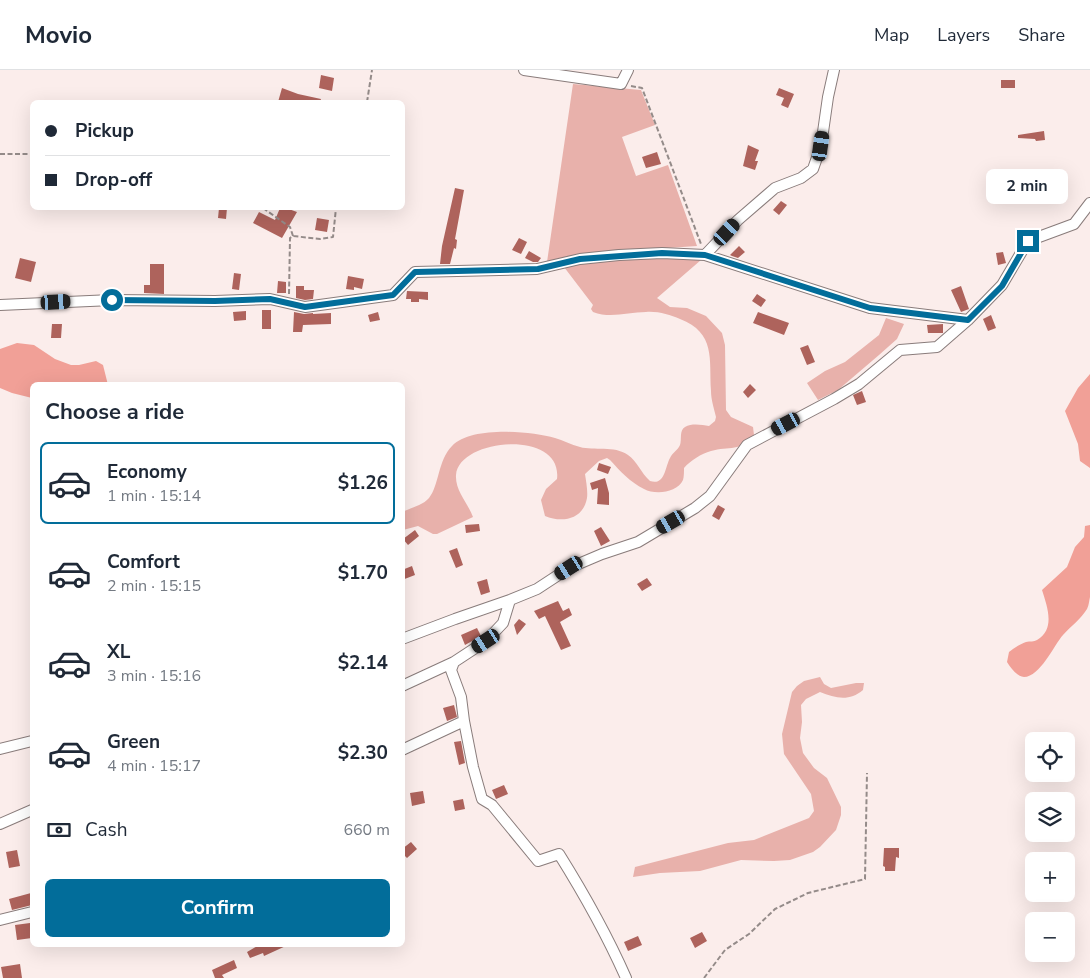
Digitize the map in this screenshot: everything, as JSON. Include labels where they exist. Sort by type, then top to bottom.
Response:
[{"type":"street","points":[[524,70],[621,84],[628,70]]},
{"type":"street","points":[[705,255],[738,220],[774,188],[801,178],[813,169],[821,146],[834,70]]},
{"type":"street","points":[[405,638],[537,589],[569,568],[638,542],[695,508],[710,496],[747,446],[859,384],[900,350],[937,347],[968,320],[1002,286],[1028,241],[1074,224],[1090,203]]},
{"type":"street","points":[[0,304],[112,300],[215,301],[270,299],[305,307],[393,295],[415,272],[538,269],[580,259],[662,253],[705,255],[870,308],[968,320]]},
{"type":"street","points":[[405,685],[454,662],[486,641],[503,623],[510,600]]},
{"type":"street","points":[[454,662],[451,670],[461,697],[473,767],[482,799],[492,805],[538,860],[559,854],[614,950],[626,978]]},
{"type":"street","points":[[405,749],[464,722]]},
{"type":"street","points":[[0,749],[30,742]]},
{"type":"street","points":[[0,824],[30,811]]},
{"type":"street","points":[[0,920],[30,912]]},
{"type":"path","points":[[367,100],[372,70]]},
{"type":"path","points":[[621,84],[642,88],[705,255]]},
{"type":"path","points":[[0,154],[30,154]]},
{"type":"path","points":[[267,210],[290,227],[293,236]]},
{"type":"path","points":[[293,236],[320,239],[333,237],[336,210]]},
{"type":"path","points":[[289,304],[288,242],[293,236]]},
{"type":"path","points":[[704,978],[725,950],[749,934],[775,910],[808,893],[865,879],[867,773]]},
{"type":"shaded area","points":[[573,84],[641,90],[655,125],[622,137],[636,176],[668,165],[697,246],[580,254],[547,262]]},
{"type":"shaded area","points":[[685,256],[701,260],[657,298],[670,307],[687,308],[706,316],[722,333],[725,345],[726,410],[731,417],[753,427],[754,435],[744,444],[734,448],[711,451],[696,458],[684,468],[683,479],[680,484],[676,488],[665,492],[654,492],[644,489],[630,480],[607,458],[599,461],[585,474],[587,498],[585,505],[576,515],[565,519],[545,516],[541,500],[546,489],[557,479],[555,463],[544,452],[528,446],[510,444],[491,447],[474,453],[461,462],[456,475],[460,492],[473,517],[437,534],[433,534],[418,526],[405,529],[405,511],[429,498],[435,487],[447,452],[461,440],[473,435],[501,432],[531,433],[586,448],[617,450],[628,455],[650,481],[655,482],[662,478],[671,456],[680,445],[683,428],[694,425],[709,426],[715,421],[716,417],[711,394],[710,358],[705,339],[700,332],[692,325],[680,319],[664,314],[639,312],[606,315],[593,312],[591,309],[593,305],[564,267],[580,262]]},
{"type":"shaded area","points":[[886,318],[904,324],[897,339],[838,390],[818,400],[807,383],[825,371],[845,362],[879,335]]},
{"type":"shaded area","points":[[17,343],[34,345],[55,359],[71,365],[96,361],[103,365],[107,382],[30,382],[30,398],[12,393],[0,388],[0,349]]},
{"type":"shaded area","points":[[1090,374],[1090,468],[1080,461],[1078,444],[1065,411],[1078,388]]},
{"type":"shaded area","points":[[1090,525],[1090,597],[1087,609],[1063,635],[1036,672],[1030,676],[1021,676],[1007,662],[1009,652],[1024,643],[1037,640],[1043,635],[1048,624],[1048,617],[1042,590],[1067,567],[1075,547],[1084,537],[1085,526]]},
{"type":"shaded area","points":[[820,677],[824,684],[831,688],[864,683],[863,690],[858,694],[842,698],[820,692],[806,699],[801,705],[802,722],[800,738],[803,753],[814,768],[827,778],[841,807],[841,815],[836,830],[813,852],[790,860],[741,860],[700,871],[660,873],[633,877],[635,867],[728,843],[754,840],[809,818],[814,811],[811,794],[784,754],[782,734],[792,692],[804,681]]},
{"type":"building","points":[[321,75],[334,78],[332,91],[319,88]]},
{"type":"building","points":[[1001,80],[1015,80],[1015,88],[1001,88]]},
{"type":"building","points":[[282,88],[321,99],[321,100],[279,100]]},
{"type":"building","points":[[779,88],[794,94],[788,108],[781,105],[784,98],[776,95]]},
{"type":"building","points":[[1044,131],[1045,140],[1036,141],[1035,139],[1018,138],[1018,135]]},
{"type":"building","points":[[748,145],[759,150],[755,161],[758,161],[755,170],[743,166]]},
{"type":"building","points":[[657,152],[661,164],[646,168],[642,157]]},
{"type":"building","points":[[455,188],[464,190],[455,239],[457,240],[456,249],[454,248],[450,264],[440,264],[442,246]]},
{"type":"building","points":[[781,201],[787,205],[779,215],[773,210]]},
{"type":"building","points":[[219,210],[227,210],[226,219],[218,218]]},
{"type":"building","points":[[279,210],[297,212],[282,238],[253,223],[259,212],[275,220]]},
{"type":"building","points":[[317,218],[329,220],[327,232],[315,230]]},
{"type":"building","points":[[519,238],[527,242],[521,254],[512,250]]},
{"type":"building","points":[[739,246],[745,252],[738,258],[730,255]]},
{"type":"building","points":[[529,251],[541,258],[538,262],[525,258]]},
{"type":"building","points":[[1003,252],[1006,263],[998,265],[996,253]]},
{"type":"building","points":[[20,258],[36,262],[31,282],[15,278]]},
{"type":"building","points":[[150,264],[164,264],[164,294],[144,293],[144,285],[150,285]]},
{"type":"building","points":[[234,273],[241,274],[239,290],[232,289]]},
{"type":"building","points":[[348,276],[364,279],[362,289],[354,287],[354,290],[346,289]]},
{"type":"building","points":[[278,281],[286,282],[286,293],[277,293]]},
{"type":"building","points":[[296,286],[304,286],[304,290],[314,290],[313,299],[296,298]]},
{"type":"building","points":[[961,286],[969,309],[961,312],[951,290]]},
{"type":"building","points":[[407,291],[428,292],[428,300],[419,299],[419,302],[411,302],[411,299],[406,299]]},
{"type":"building","points":[[757,294],[766,300],[761,307],[752,301]]},
{"type":"building","points":[[262,310],[271,310],[271,329],[262,329]]},
{"type":"building","points":[[246,311],[246,320],[234,321],[233,312]]},
{"type":"building","points":[[294,312],[304,314],[331,313],[331,324],[303,325],[302,332],[293,332]]},
{"type":"building","points":[[378,312],[380,320],[370,322],[368,315]]},
{"type":"building","points":[[758,312],[789,323],[784,335],[753,323]]},
{"type":"building","points":[[991,315],[996,328],[988,331],[983,319]]},
{"type":"building","points":[[52,324],[62,324],[61,338],[51,338]]},
{"type":"building","points":[[943,324],[943,333],[928,333],[927,325]]},
{"type":"building","points":[[808,345],[815,362],[807,365],[800,348]]},
{"type":"building","points":[[750,384],[756,390],[748,398],[743,392]]},
{"type":"building","points":[[862,391],[866,402],[857,405],[853,395]]},
{"type":"building","points":[[599,463],[611,467],[608,474],[597,470]]},
{"type":"building","points":[[605,478],[609,493],[609,505],[597,504],[598,488],[592,490],[590,483]]},
{"type":"building","points":[[718,505],[725,509],[719,520],[712,516]]},
{"type":"building","points":[[479,524],[480,531],[466,533],[465,525]]},
{"type":"building","points":[[601,527],[610,541],[601,546],[594,531]]},
{"type":"building","points":[[415,530],[419,536],[408,545],[405,538]]},
{"type":"building","points":[[457,548],[463,565],[456,568],[449,551]]},
{"type":"building","points":[[412,566],[415,575],[405,579],[405,569]]},
{"type":"building","points":[[647,578],[652,585],[642,591],[637,584]]},
{"type":"building","points":[[487,579],[490,592],[481,595],[477,582]]},
{"type":"building","points":[[558,601],[563,611],[569,608],[572,615],[560,622],[571,646],[561,650],[545,616],[539,619],[534,611]]},
{"type":"building","points":[[519,619],[526,624],[517,635],[514,625]]},
{"type":"building","points":[[477,628],[481,636],[465,645],[461,635]]},
{"type":"building","points":[[454,705],[457,717],[447,721],[443,708]]},
{"type":"building","points":[[461,741],[465,763],[459,765],[454,742]]},
{"type":"building","points":[[504,785],[508,794],[496,799],[492,790]]},
{"type":"building","points":[[423,791],[425,803],[412,806],[410,793]]},
{"type":"building","points":[[463,799],[465,809],[455,811],[453,801]]},
{"type":"building","points":[[411,842],[417,849],[407,858],[405,856],[405,847]]},
{"type":"building","points":[[884,848],[899,848],[899,858],[896,857],[895,871],[885,871],[883,866]]},
{"type":"building","points":[[17,850],[20,866],[9,868],[6,852]]},
{"type":"building","points":[[30,893],[30,906],[12,910],[9,899]]},
{"type":"building","points":[[30,923],[30,938],[17,940],[15,925]]},
{"type":"building","points":[[702,932],[707,941],[695,948],[690,938]]},
{"type":"building","points":[[638,936],[642,945],[628,951],[624,942]]},
{"type":"building","points":[[256,947],[284,947],[264,956],[263,953],[250,958],[247,952]]},
{"type":"building","points":[[234,960],[237,968],[222,975],[224,978],[215,978],[212,970]]},
{"type":"building","points":[[20,964],[22,978],[3,978],[1,967]]},
{"type":"route","points":[[112,300],[215,301],[270,299],[305,307],[393,295],[415,272],[538,269],[580,259],[662,253],[705,255],[870,308],[968,320],[1002,286],[1028,241]]}]
